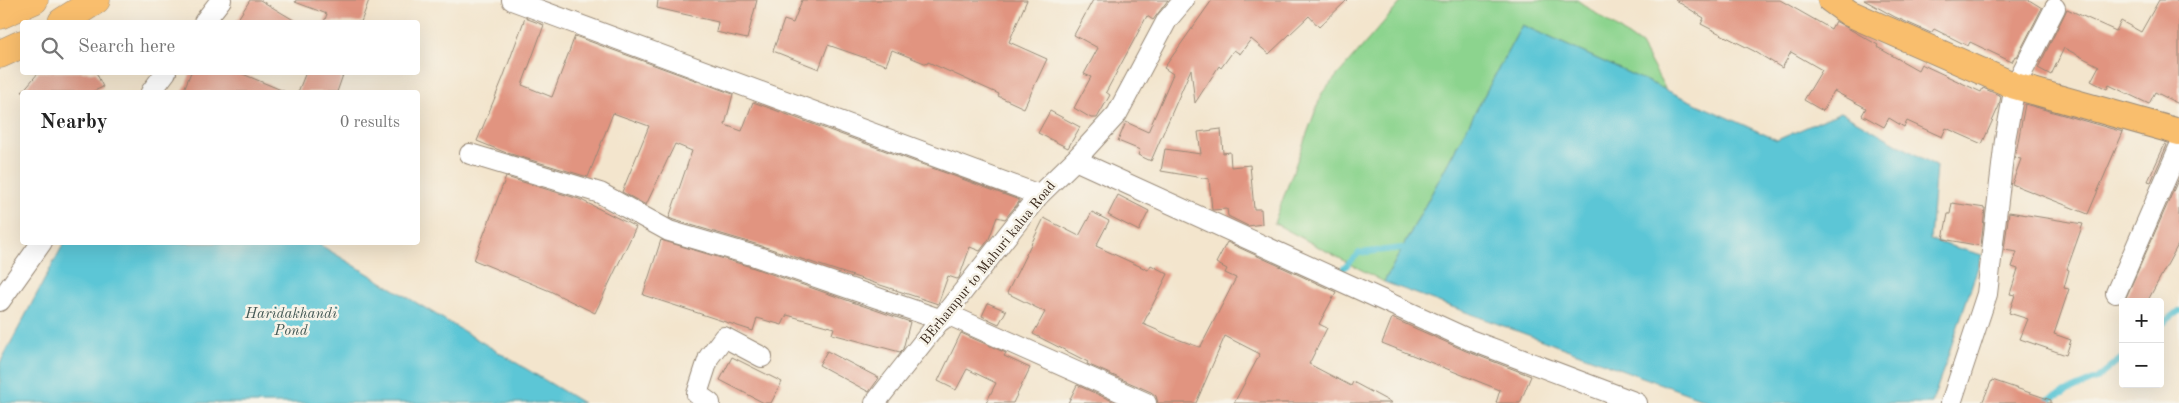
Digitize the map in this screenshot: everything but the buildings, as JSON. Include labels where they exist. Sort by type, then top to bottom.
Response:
[{"type":"highway","points":[[0,15],[34,0]]},
{"type":"highway","points":[[65,20],[96,0]]},
{"type":"highway","points":[[0,54],[20,45]]},
{"type":"main road","points":[[1846,4],[2015,86],[2179,132]]},
{"type":"street","points":[[206,20],[221,0]]},
{"type":"street","points":[[512,0],[1039,195]]},
{"type":"street","name":"BErhampur to Mahuri kalua Road","points":[[875,403],[1039,195],[1075,160],[1117,114],[1167,20],[1184,0]]},
{"type":"street","points":[[1951,403],[1988,294],[2006,140],[2015,86],[2055,8]]},
{"type":"street","points":[[152,90],[164,75]]},
{"type":"street","points":[[2116,293],[2179,148]]},
{"type":"street","points":[[470,154],[600,193],[669,231],[755,256],[944,317],[1146,403]]},
{"type":"street","points":[[1075,160],[1470,340],[1638,403]]},
{"type":"street","points":[[0,300],[40,245]]},
{"type":"street","points":[[710,403],[698,394],[709,357],[724,337],[762,357]]},
{"type":"green space","points":[[1403,0],[1577,0],[1641,45],[1666,90],[1522,25],[1384,282],[1274,223],[1322,93]]},
{"type":"water","points":[[1522,25],[1777,140],[1841,112],[1936,166],[1930,240],[1982,255],[1932,403],[1713,403],[1384,282]]},
{"type":"water","name":"Haridakhandi Pond","points":[[63,245],[320,245],[583,403],[0,403],[0,363]]},
{"type":"waterway","points":[[1337,275],[1359,253],[1402,248],[1410,250]]},
{"type":"waterway","points":[[2164,323],[2179,311]]},
{"type":"waterway","points":[[2040,403],[2096,379],[2119,360]]}]
